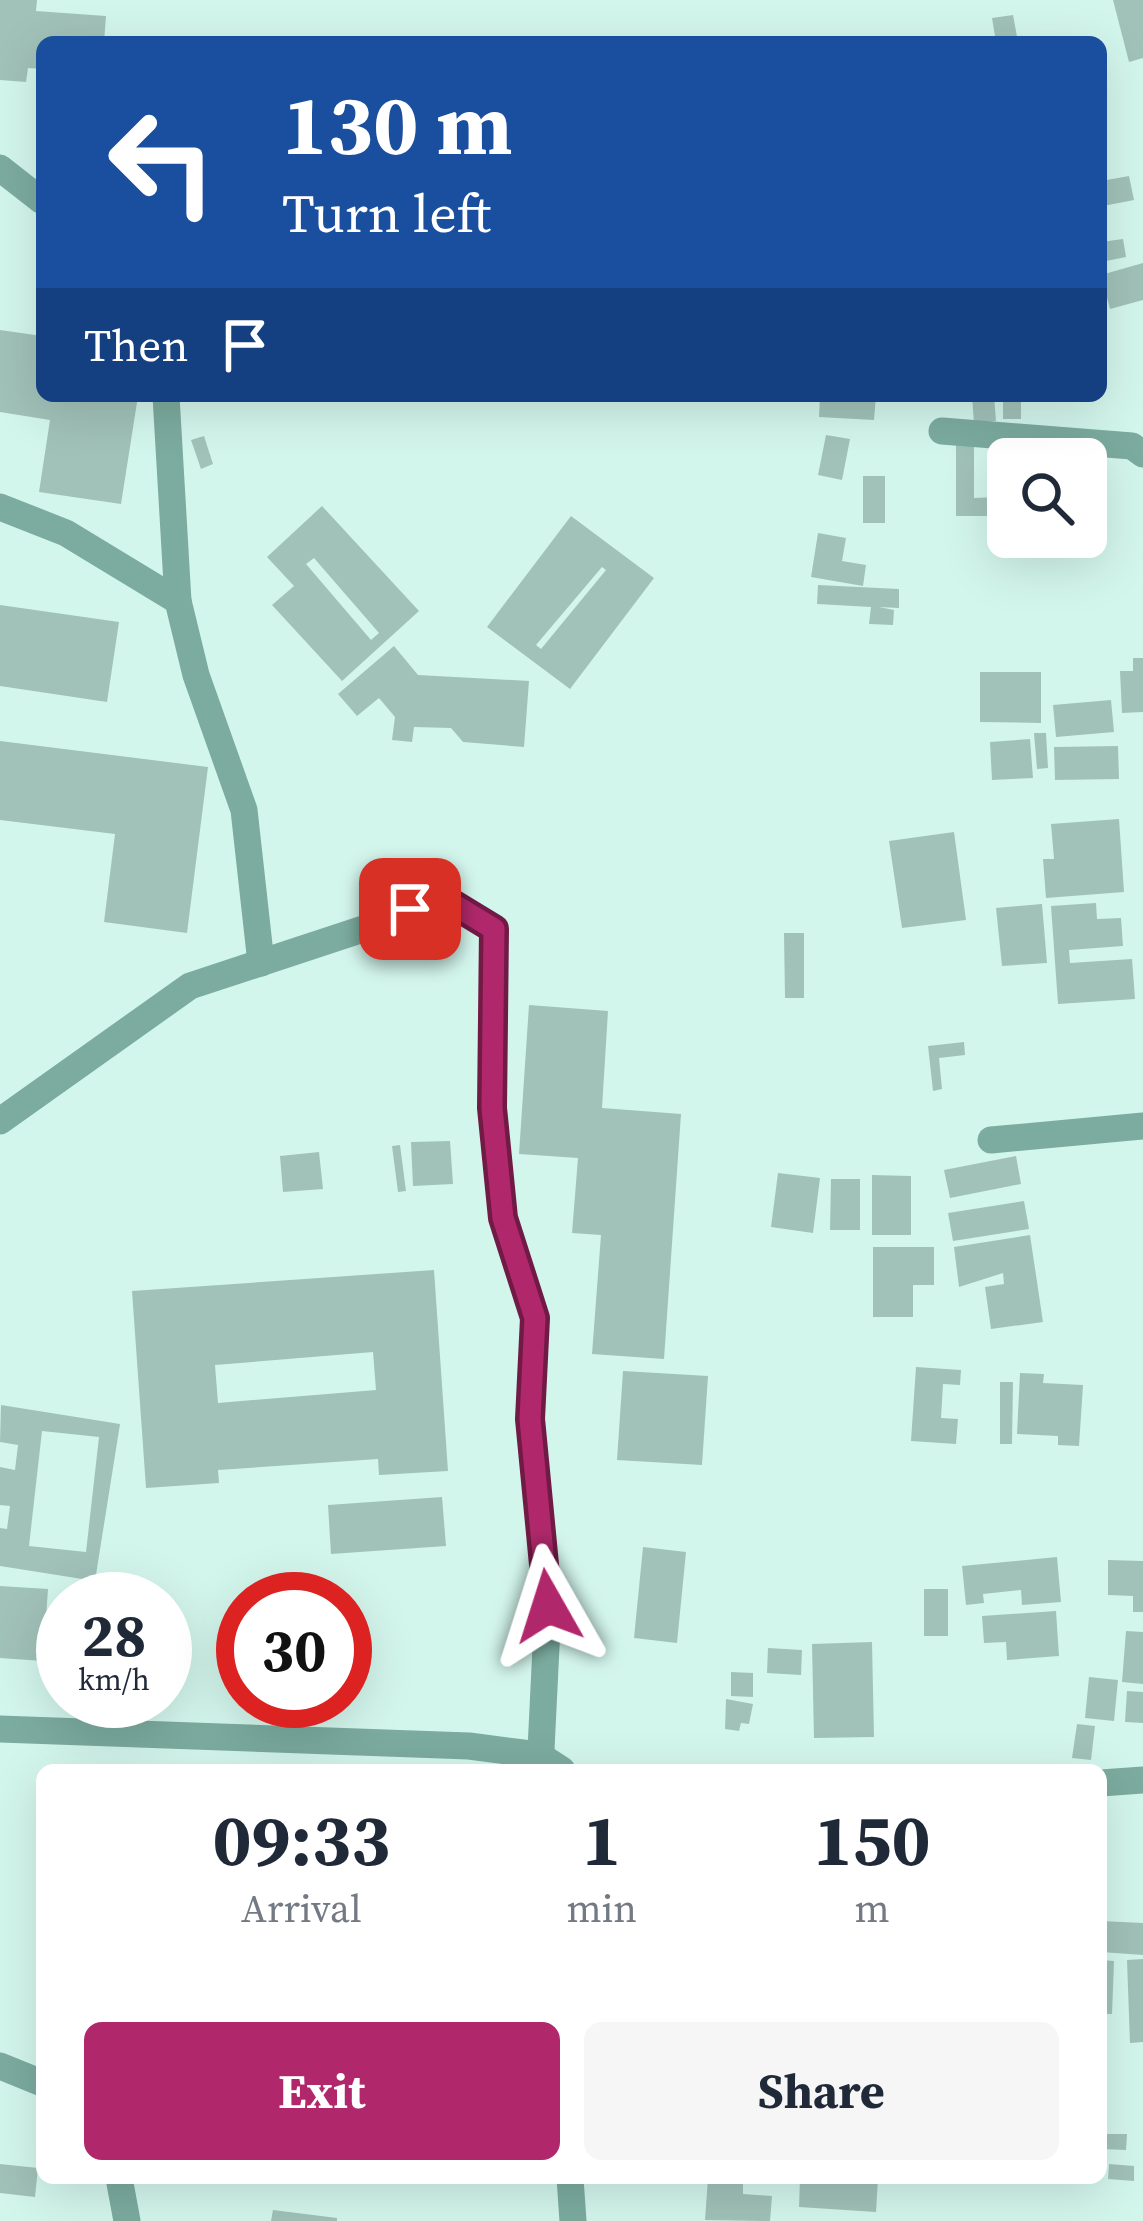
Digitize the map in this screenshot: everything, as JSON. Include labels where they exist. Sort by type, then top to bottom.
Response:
[{"type":"street","points":[[0,168],[36,196]]},
{"type":"street","points":[[166,402],[178,601],[196,675],[244,810],[261,963]]},
{"type":"street","points":[[942,431],[1132,446],[1143,454]]},
{"type":"street","points":[[0,507],[66,532],[178,601]]},
{"type":"street","points":[[0,1121],[190,986],[448,901],[494,929],[492,1108],[501,1196],[535,1318],[530,1419],[548,1606],[547,1764]]},
{"type":"street","points":[[991,1140],[1143,1126]]},
{"type":"street","points":[[0,1729],[470,1746],[543,1764]]},
{"type":"street","points":[[1107,1783],[1143,1780]]},
{"type":"street","points":[[0,2066],[36,2081]]},
{"type":"street","points":[[120,2184],[128,2221]]},
{"type":"street","points":[[570,2184],[573,2221]]},
{"type":"building","points":[[0,0],[37,0],[36,11],[106,16],[104,36],[36,36],[36,69],[28,68],[26,82],[0,80]]},
{"type":"building","points":[[1113,0],[1143,0],[1143,58],[1129,62]]},
{"type":"building","points":[[1013,15],[1017,36],[995,36],[992,18]]},
{"type":"building","points":[[1129,176],[1134,200],[1107,205],[1107,180]]},
{"type":"building","points":[[1123,239],[1126,257],[1107,261],[1107,241]]},
{"type":"building","points":[[1143,263],[1143,300],[1110,309],[1107,273]]},
{"type":"building","points":[[0,330],[36,335],[36,402],[137,402],[121,504],[39,492],[50,420],[0,412]]},
{"type":"building","points":[[820,402],[876,402],[874,420],[819,417]]},
{"type":"building","points":[[972,402],[994,402],[996,421],[974,423]]},
{"type":"building","points":[[1003,402],[1021,402],[1021,419],[1003,419]]},
{"type":"building","points":[[826,435],[850,439],[842,480],[818,475]]},
{"type":"building","points":[[204,436],[213,464],[201,469],[191,440]]},
{"type":"building","points":[[956,444],[974,444],[974,498],[987,498],[987,516],[956,516]]},
{"type":"building","points":[[863,476],[885,476],[885,523],[863,523]]},
{"type":"building","points":[[322,506],[419,611],[342,681],[272,605],[294,586],[267,557]],"holes":[[[314,558],[379,633],[371,640],[306,564]]]},
{"type":"building","points":[[571,516],[654,578],[570,689],[487,627]],"holes":[[[602,567],[606,570],[541,649],[536,645]]]},
{"type":"building","points":[[818,533],[846,538],[842,561],[866,565],[863,586],[811,577]]},
{"type":"building","points":[[818,585],[899,589],[899,608],[879,607],[894,610],[893,625],[869,624],[871,607],[817,604]]},
{"type":"building","points":[[0,605],[119,622],[107,702],[0,686]]},
{"type":"building","points":[[394,646],[418,675],[529,681],[524,747],[463,742],[451,728],[414,727],[412,742],[392,740],[395,717],[379,698],[357,716],[338,694]]},
{"type":"building","points":[[1133,658],[1143,658],[1143,712],[1122,713],[1120,671],[1133,671]]},
{"type":"building","points":[[980,672],[1041,672],[1041,723],[980,722]]},
{"type":"building","points":[[1111,700],[1114,732],[1056,737],[1053,705]]},
{"type":"building","points":[[1034,733],[1046,733],[1048,768],[1037,769]]},
{"type":"building","points":[[1030,739],[1033,778],[992,780],[990,742]]},
{"type":"building","points":[[0,741],[208,767],[187,933],[104,922],[115,834],[0,820]]},
{"type":"building","points":[[1118,746],[1119,779],[1055,780],[1054,747]]},
{"type":"building","points":[[1119,819],[1124,892],[1046,898],[1043,859],[1054,859],[1051,824]]},
{"type":"building","points":[[954,832],[966,920],[902,928],[889,841]]},
{"type":"building","points":[[1096,903],[1097,919],[1121,918],[1123,946],[1069,950],[1070,963],[1132,959],[1135,999],[1058,1004],[1051,906]]},
{"type":"building","points":[[1042,904],[1047,963],[1002,966],[996,908]]},
{"type":"building","points":[[784,933],[804,933],[804,998],[785,998]]},
{"type":"building","points":[[529,1005],[608,1011],[602,1108],[681,1114],[664,1359],[592,1354],[601,1235],[572,1233],[578,1158],[519,1154]]},
{"type":"building","points":[[964,1042],[965,1055],[939,1058],[942,1089],[933,1091],[928,1046]]},
{"type":"building","points":[[450,1141],[453,1184],[413,1186],[411,1142]]},
{"type":"building","points":[[400,1145],[406,1191],[398,1192],[392,1146]]},
{"type":"building","points":[[319,1152],[323,1189],[283,1192],[280,1156]]},
{"type":"building","points":[[1016,1156],[1021,1184],[950,1198],[944,1170]]},
{"type":"building","points":[[778,1173],[820,1178],[813,1233],[771,1227]]},
{"type":"building","points":[[872,1175],[911,1176],[911,1235],[872,1235]]},
{"type":"building","points":[[831,1179],[860,1179],[860,1230],[830,1230]]},
{"type":"building","points":[[1024,1201],[1029,1229],[953,1241],[948,1213]]},
{"type":"building","points":[[1030,1235],[1043,1322],[991,1329],[985,1287],[1004,1284],[1003,1273],[959,1287],[954,1247]]},
{"type":"building","points":[[873,1247],[934,1247],[934,1285],[913,1285],[913,1317],[873,1317]]},
{"type":"building","points":[[434,1270],[448,1471],[379,1475],[378,1459],[218,1470],[219,1483],[146,1488],[132,1291]],"holes":[[[373,1352],[376,1390],[218,1403],[215,1365]]]},
{"type":"building","points":[[916,1367],[961,1370],[960,1385],[943,1384],[941,1418],[958,1419],[956,1444],[911,1441]]},
{"type":"building","points":[[623,1371],[708,1376],[702,1465],[617,1460]]},
{"type":"building","points":[[1020,1373],[1044,1374],[1043,1383],[1083,1385],[1079,1446],[1058,1445],[1058,1436],[1017,1434]]},
{"type":"building","points":[[1000,1382],[1013,1382],[1012,1444],[1000,1444]]},
{"type":"building","points":[[1,1405],[120,1424],[96,1572],[38,1572],[0,1566],[0,1528],[7,1529],[10,1506],[0,1505],[0,1467],[15,1470],[18,1445],[0,1442]],"holes":[[[42,1431],[99,1437],[86,1552],[29,1546]]]},
{"type":"building","points":[[442,1497],[446,1546],[331,1554],[328,1505]]},
{"type":"building","points":[[643,1547],[686,1552],[677,1643],[634,1638]]},
{"type":"building","points":[[1057,1557],[1061,1602],[1022,1605],[1021,1590],[983,1594],[984,1603],[966,1605],[962,1566]]},
{"type":"building","points":[[1108,1560],[1143,1561],[1143,1612],[1133,1612],[1133,1596],[1108,1595]]},
{"type":"building","points":[[0,1586],[36,1588],[36,1661],[0,1658]]},
{"type":"building","points":[[924,1589],[948,1589],[948,1636],[924,1636]]},
{"type":"building","points":[[1056,1611],[1059,1656],[1007,1660],[1006,1642],[984,1643],[982,1616]]},
{"type":"building","points":[[1126,1631],[1143,1632],[1143,1684],[1122,1682]]},
{"type":"building","points":[[872,1642],[874,1737],[814,1738],[812,1644]]},
{"type":"building","points":[[768,1648],[802,1650],[801,1675],[767,1673]]},
{"type":"building","points":[[731,1672],[753,1673],[753,1697],[731,1696]]},
{"type":"building","points":[[1089,1677],[1118,1680],[1114,1721],[1085,1718]]},
{"type":"building","points":[[1127,1691],[1143,1692],[1143,1723],[1125,1722]]},
{"type":"building","points":[[726,1699],[753,1704],[749,1724],[741,1723],[739,1731],[725,1729]]},
{"type":"building","points":[[1077,1724],[1095,1726],[1091,1760],[1072,1758]]},
{"type":"building","points":[[1107,1921],[1143,1923],[1143,1955],[1107,1952]]},
{"type":"building","points":[[1143,1959],[1143,2042],[1130,2043],[1127,1960]]},
{"type":"building","points":[[1107,1960],[1114,1961],[1112,2014],[1107,2014]]},
{"type":"building","points":[[1107,2134],[1127,2134],[1126,2150],[1107,2149]]},
{"type":"building","points":[[0,2164],[36,2168],[35,2197],[0,2193]]},
{"type":"building","points":[[1109,2164],[1134,2166],[1134,2181],[1108,2179]]},
{"type":"building","points":[[708,2184],[743,2184],[743,2194],[772,2196],[770,2221],[705,2220]]},
{"type":"building","points":[[800,2184],[878,2184],[876,2212],[799,2207]]},
{"type":"building","points":[[273,2210],[337,2218],[337,2221],[271,2221]]},
{"type":"route","points":[[410,909],[448,901],[494,929],[492,1108],[503,1218],[535,1318],[530,1419],[548,1606]]}]
